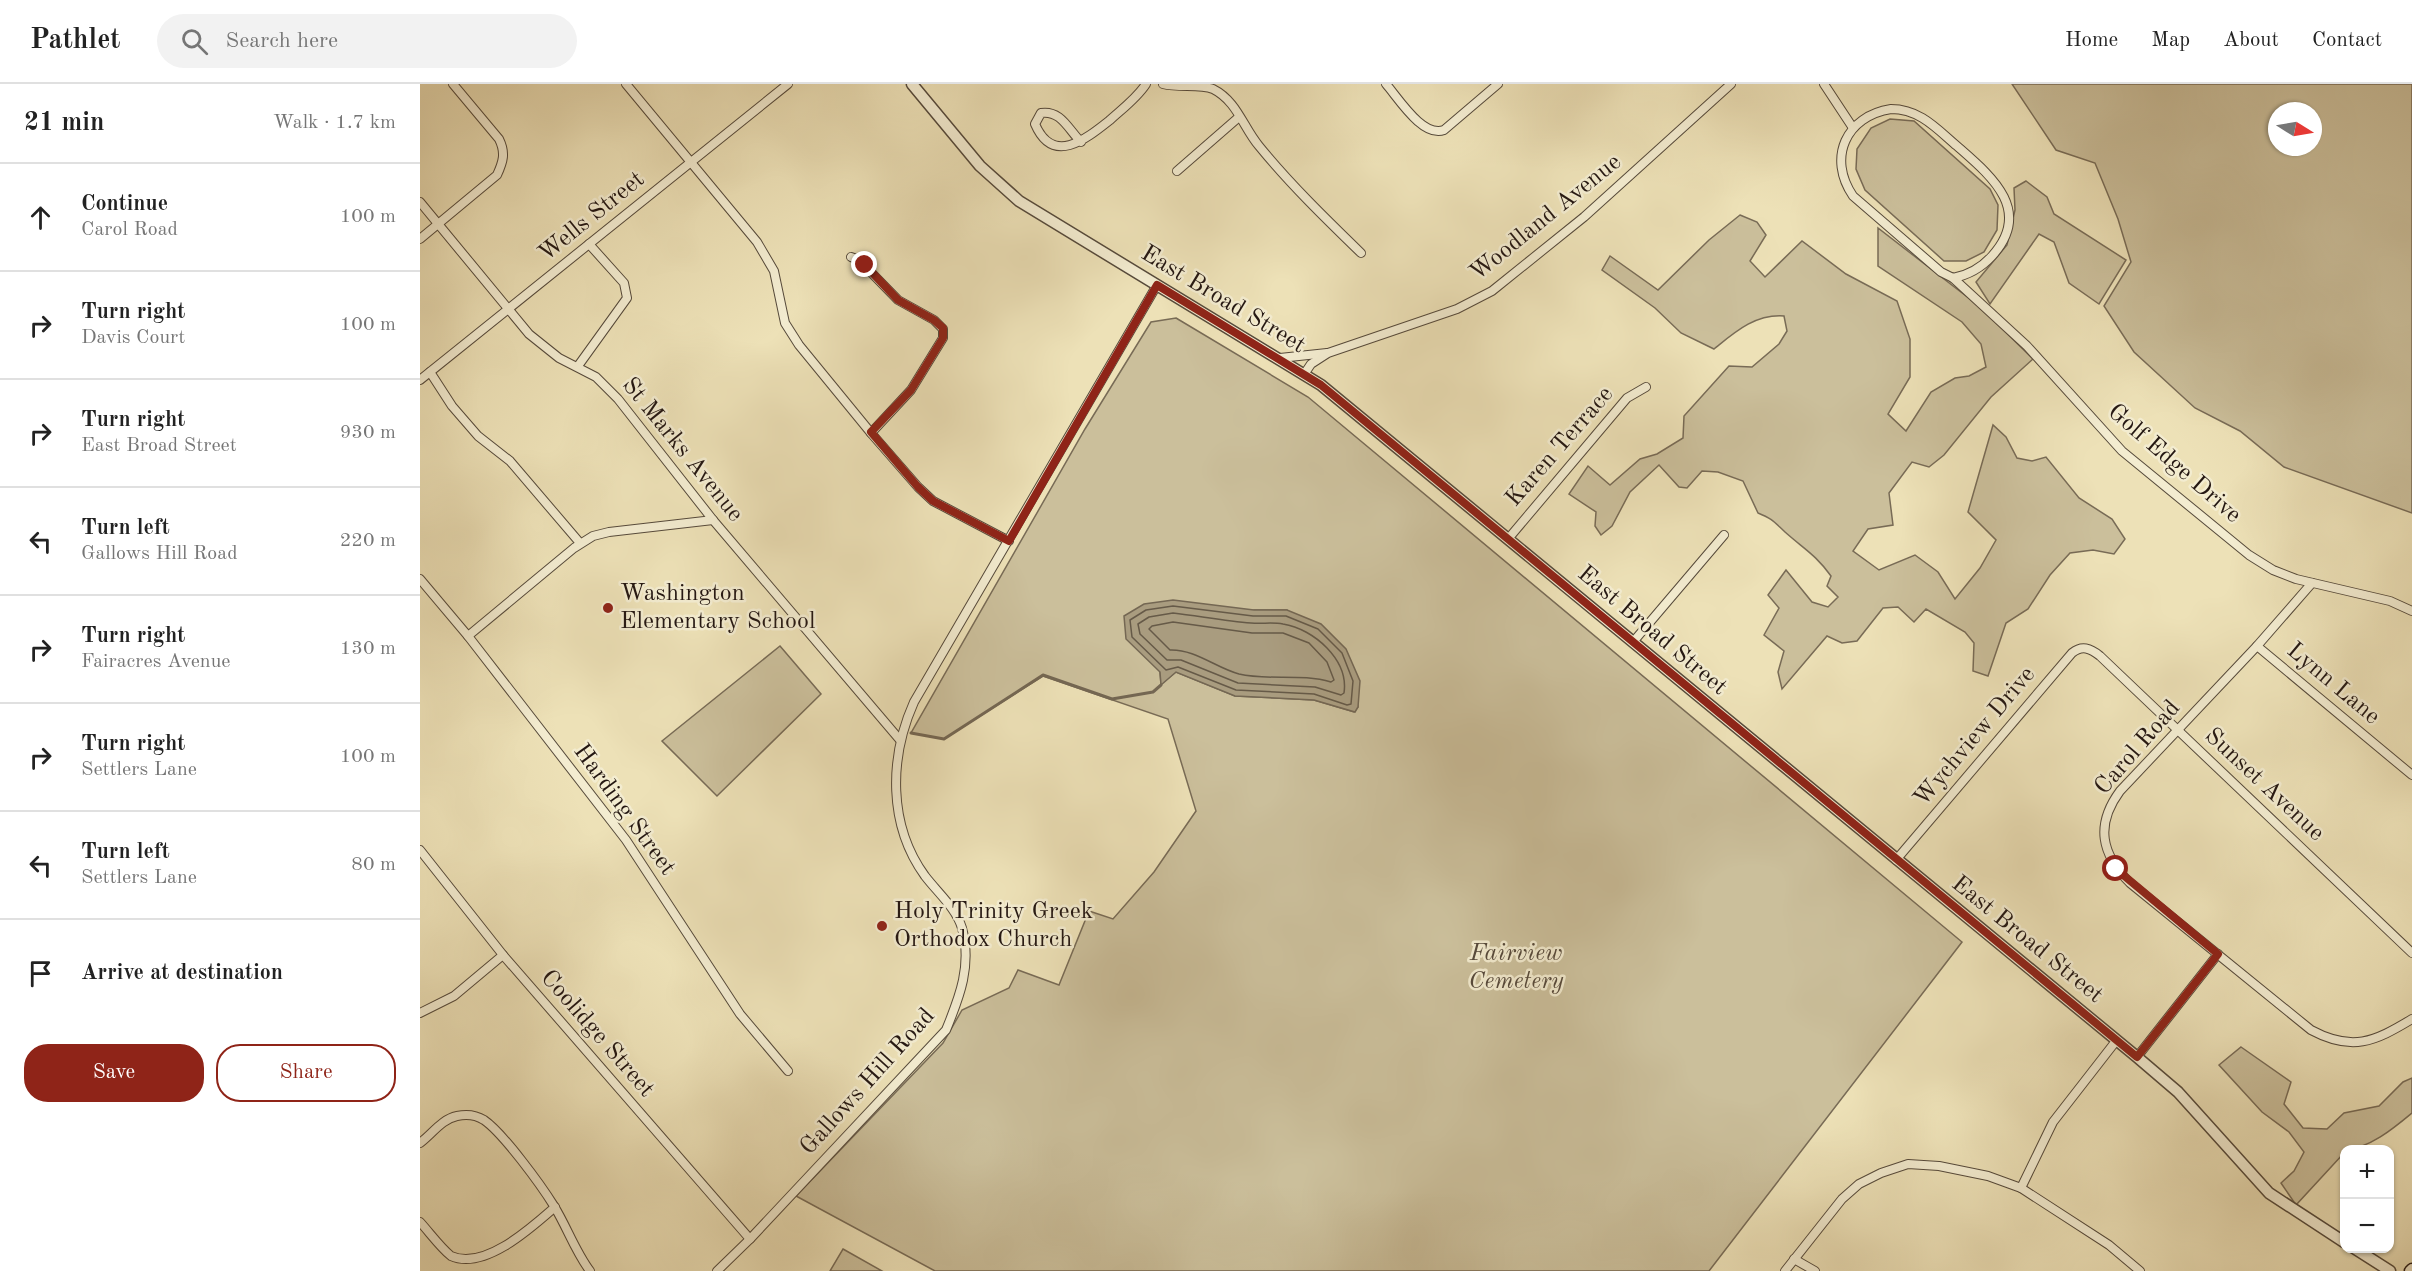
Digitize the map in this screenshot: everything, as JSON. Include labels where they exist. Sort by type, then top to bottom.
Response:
[{"type":"street","points":[[420,239],[497,175],[503,161],[504,149],[499,139],[453,84]]},
{"type":"street","points":[[626,84],[757,242],[774,270],[785,323],[799,345],[871,432],[918,487],[933,501],[1009,541]]},
{"type":"street","name":"Wells Street","points":[[420,380],[788,84]]},
{"type":"street","name":"East Broad Street","points":[[912,84],[962,146],[1006,190],[1034,211],[1305,373],[2137,1057],[2178,1092],[2270,1193],[2340,1239]]},
{"type":"street","points":[[1081,142],[1060,117],[1051,111],[1041,113],[1035,124],[1040,135],[1047,142],[1056,146],[1081,142],[1127,105],[1146,84]]},
{"type":"street","points":[[1163,84],[1174,87],[1201,85],[1213,88],[1232,103],[1257,144],[1297,190],[1362,253]]},
{"type":"street","points":[[1386,84],[1423,127],[1438,132],[1444,130],[1498,84]]},
{"type":"street","name":"Woodland Avenue","points":[[1280,358],[1328,353],[1457,309],[1492,291],[1584,217],[1731,84]]},
{"type":"street","points":[[1824,84],[1853,128]]},
{"type":"street","points":[[1897,109],[1919,115],[1990,175],[2006,201],[2008,218],[2005,235],[1989,260],[1973,272],[1953,278],[1934,267],[1852,196],[1846,187],[1841,165],[1842,148],[1853,128],[1870,115],[1880,111],[1897,109]]},
{"type":"street","points":[[1177,171],[1239,117]]},
{"type":"street","name":"St Marks Avenue","points":[[420,202],[529,334],[559,358],[596,377],[618,399],[713,519],[900,740]]},
{"type":"street","points":[[578,366],[627,298],[624,283],[589,244]]},
{"type":"street","points":[[851,257],[859,260],[898,300],[934,320],[943,328],[943,338],[911,390],[871,432]]},
{"type":"street","name":"Golf Edge Drive","points":[[1953,278],[2027,346],[2122,451],[2249,555],[2273,570],[2312,583],[2390,601],[2412,611]]},
{"type":"street","name":"Gallows Hill Road","points":[[717,1271],[750,1239],[946,1030],[958,1005],[967,957],[963,934],[954,912],[924,875],[902,825],[896,780],[900,740],[914,702],[1157,285]]},
{"type":"street","name":"Woodland Avenue","points":[[1305,373],[1311,364],[1328,353]]},
{"type":"street","points":[[430,372],[452,406],[478,436],[510,461],[580,543]]},
{"type":"street","name":"Karen Terrace","points":[[1508,538],[1627,398],[1646,387]]},
{"type":"street","points":[[468,636],[580,543],[593,536],[713,519]]},
{"type":"street","points":[[1633,642],[1724,535]]},
{"type":"street","name":"Harding Street","points":[[420,579],[468,636],[626,840],[740,1014],[788,1071]]},
{"type":"street","name":"Carol Road","points":[[2312,583],[2257,646],[2112,802],[2107,814],[2105,840],[2116,869],[2311,1030],[2340,1042],[2363,1043],[2390,1032],[2412,1019]]},
{"type":"street","name":"Lynn Lane","points":[[2257,646],[2412,775]]},
{"type":"street","name":"Wychview Drive","points":[[1896,860],[2072,653],[2079,648],[2087,648]]},
{"type":"street","name":"Sunset Avenue","points":[[2087,648],[2100,656],[2412,953]]},
{"type":"street","name":"Coolidge Street","points":[[420,850],[503,955],[750,1239]]},
{"type":"street","points":[[2137,1057],[2218,954]]},
{"type":"street","points":[[420,1013],[454,996],[503,955]]},
{"type":"street","points":[[2021,1188],[2052,1122],[2116,1041]]},
{"type":"street","points":[[420,1143],[445,1120],[455,1116],[474,1115],[492,1127],[537,1181],[555,1207],[590,1271]]},
{"type":"street","points":[[1785,1271],[1842,1199],[1859,1184],[1893,1167],[1908,1164],[1939,1166],[1988,1176],[2021,1188],[2109,1245],[2140,1271]]},
{"type":"street","points":[[420,1222],[450,1256],[464,1263],[480,1264],[494,1258],[555,1207]]},
{"type":"street","points":[[2362,1253],[2390,1271]]},
{"type":"street","points":[[1794,1259],[1815,1271]]},
{"type":"green space","points":[[2012,84],[2412,84],[2412,513],[2284,467],[2240,431],[2195,408],[2134,352],[2104,306],[2131,262],[2118,219],[2095,163],[2056,150]]},
{"type":"green space","points":[[1890,119],[1914,121],[1990,189],[1998,205],[1997,230],[1984,252],[1966,261],[1944,261],[1865,190],[1856,169],[1857,149],[1871,128]]},
{"type":"green space","points":[[2026,181],[2047,197],[2054,214],[2126,260],[2099,304],[2069,283],[2054,242],[2039,234],[1990,304],[1976,282],[2007,245],[2015,210],[2014,188]]},
{"type":"green space","points":[[1740,215],[1757,222],[1766,235],[1750,261],[1765,277],[1802,241],[1846,274],[1897,301],[1910,339],[1910,377],[1888,414],[1906,431],[1931,392],[1955,378],[1969,376],[1986,367],[1981,344],[1962,322],[1878,266],[1878,228],[1979,306],[2033,359],[1991,397],[1944,455],[1929,467],[1912,462],[1889,493],[1893,525],[1868,529],[1853,551],[1879,570],[1915,555],[1938,572],[1955,599],[1980,568],[1996,540],[1968,512],[1993,425],[2006,437],[2017,458],[2032,461],[2046,457],[2079,498],[2112,519],[2125,539],[2114,554],[2093,550],[2070,553],[2050,575],[2028,609],[2006,623],[1988,676],[1973,671],[1974,643],[1965,632],[1926,609],[1914,622],[1898,607],[1883,608],[1857,641],[1842,643],[1827,636],[1782,689],[1778,672],[1784,651],[1764,635],[1779,608],[1768,595],[1786,570],[1812,602],[1828,607],[1838,597],[1827,586],[1831,576],[1820,562],[1773,521],[1758,513],[1743,481],[1718,472],[1702,471],[1687,488],[1679,487],[1659,465],[1630,492],[1612,526],[1601,535],[1595,526],[1596,512],[1569,494],[1588,466],[1610,485],[1640,459],[1657,454],[1683,438],[1684,416],[1729,366],[1752,367],[1779,344],[1787,331],[1784,316],[1764,318],[1746,325],[1714,349],[1681,333],[1655,308],[1602,270],[1610,256],[1658,290],[1709,240]]},
{"type":"green space","name":"Fairview Cemetery","points":[[1176,318],[1308,397],[1962,942],[1709,1271],[935,1271],[796,1196],[943,1043],[962,1010],[1009,988],[1018,970],[1059,985],[1089,911],[1113,919],[1154,872],[1196,811],[1168,719],[1043,676],[944,739],[911,733],[1085,429],[1151,322]],"holes":[[[1254,610],[1287,610],[1357,701],[1358,707],[1354,712],[1314,700],[1235,696],[1176,672],[1161,684],[1160,672]]]},
{"type":"green space","points":[[780,646],[821,694],[717,796],[662,741]]},
{"type":"green space","points":[[2241,1047],[2291,1082],[2284,1104],[2303,1128],[2327,1129],[2344,1113],[2379,1106],[2403,1082],[2412,1078],[2412,1113],[2389,1131],[2365,1145],[2340,1145],[2340,1157],[2296,1205],[2281,1183],[2294,1171],[2304,1152],[2289,1132],[2262,1112],[2219,1065]]},
{"type":"green space","points":[[843,1249],[882,1271],[830,1271]]},
{"type":"water","points":[[1173,600],[1254,610],[1287,610],[1321,624],[1346,649],[1360,681],[1358,707],[1355,712],[1314,700],[1235,696],[1176,672],[1161,685],[1160,672],[1126,639],[1124,616],[1144,604]]},
{"type":"waterway","points":[[911,733],[944,739],[1043,675],[1112,699],[1153,692],[1161,685]]},
{"type":"place","name":"Washington Elementary School","points":[[608,608]]},
{"type":"place","name":"Holy Trinity Greek Orthodox Church","points":[[882,926]]},
{"type":"route","points":[[865,265],[898,300],[934,320],[943,328],[943,338],[911,390],[871,432],[918,487],[933,501],[1009,541],[1157,285],[1305,373],[1321,385],[2137,1057],[2218,954],[2116,869]]}]
